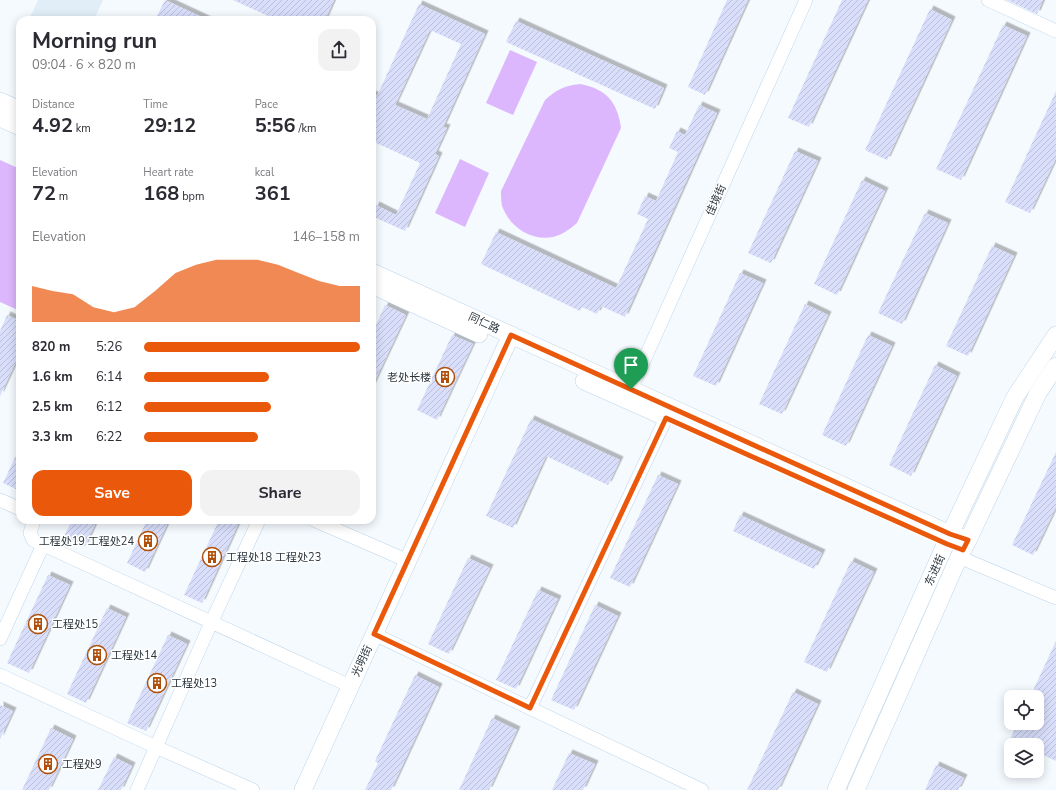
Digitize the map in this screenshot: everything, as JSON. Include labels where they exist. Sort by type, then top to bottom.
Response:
[{"type":"main road","points":[[0,101],[16,108]]},
{"type":"main road","points":[[0,118],[16,125]]},
{"type":"main road","name":"同仁路","points":[[376,274],[508,340]]},
{"type":"main road","name":"同仁路","points":[[376,287],[508,340],[948,539],[963,549]]},
{"type":"main road","name":"东进街","points":[[836,790],[948,539],[1015,397],[1056,335]]},
{"type":"main road","name":"光明街","points":[[303,790],[508,340]]},
{"type":"main road","name":"东进街","points":[[856,790],[963,549],[1038,393],[1056,366]]},
{"type":"main road","name":"同仁路","points":[[628,394],[666,418],[948,539]]},
{"type":"street","name":"佳境街","points":[[628,394],[806,0]]},
{"type":"street","points":[[988,0],[1056,31]]},
{"type":"street","points":[[530,708],[666,418]]},
{"type":"street","points":[[0,500],[16,507]]},
{"type":"street","points":[[33,524],[30,533],[32,540],[350,686]]},
{"type":"street","points":[[137,790],[211,623],[257,524]]},
{"type":"street","points":[[323,524],[408,561]]},
{"type":"street","points":[[0,639],[43,545]]},
{"type":"street","points":[[963,549],[1056,598]]},
{"type":"street","points":[[374,634],[702,790]]},
{"type":"street","points":[[0,675],[253,790]]},
{"type":"shaded area","points":[[38,0],[103,0],[96,16],[31,16]]},
{"type":"shaded area","points":[[510,50],[537,62],[513,115],[486,103]]},
{"type":"shaded area","points":[[580,84],[597,89],[609,98],[617,110],[621,128],[577,223],[560,235],[545,238],[536,237],[522,231],[510,220],[502,206],[501,191],[545,100],[553,93],[561,89]]},
{"type":"shaded area","points":[[460,159],[489,173],[465,227],[435,213]]},
{"type":"shaded area","points":[[0,160],[16,167],[16,309],[0,302]]},
{"type":"building","points":[[165,0],[199,16],[157,16]]},
{"type":"building","points":[[233,0],[334,0],[327,16],[268,16]]},
{"type":"building","points":[[727,0],[748,0],[705,95],[688,87]]},
{"type":"building","points":[[842,0],[868,0],[809,127],[788,118]]},
{"type":"building","points":[[1007,0],[1043,0],[1037,14]]},
{"type":"building","points":[[419,4],[485,34],[443,127],[447,128],[435,154],[439,156],[405,231],[376,218],[376,205],[396,215],[420,163],[376,143],[376,96]],"holes":[[[430,30],[461,44],[427,119],[395,105]]]},
{"type":"building","points":[[930,9],[952,20],[887,160],[865,150]]},
{"type":"building","points":[[516,21],[664,88],[655,109],[506,42]]},
{"type":"building","points":[[1003,25],[1027,36],[961,180],[936,169]]},
{"type":"building","points":[[1056,91],[1056,158],[1030,213],[1005,202]]},
{"type":"building","points":[[699,105],[717,113],[625,317],[601,306],[597,314],[582,307],[580,311],[481,264],[496,232],[616,288],[648,219],[637,214],[645,196],[656,201],[678,152],[669,148],[677,131],[685,135]]},
{"type":"building","points":[[795,151],[818,161],[771,263],[748,253]]},
{"type":"building","points":[[862,180],[885,191],[837,295],[814,284]]},
{"type":"building","points":[[925,213],[948,223],[902,324],[878,313]]},
{"type":"building","points":[[992,246],[1014,256],[968,356],[946,346]]},
{"type":"building","points":[[740,273],[763,283],[716,386],[693,376]]},
{"type":"building","points":[[805,304],[828,315],[782,414],[759,404]]},
{"type":"building","points":[[385,305],[406,315],[376,379],[376,325]]},
{"type":"building","points":[[7,315],[16,319],[16,362],[0,396],[0,331]]},
{"type":"building","name":"老处长楼","points":[[452,335],[473,344],[437,420],[417,410]]},
{"type":"building","points":[[868,335],[892,346],[846,446],[822,435]]},
{"type":"building","points":[[935,365],[957,376],[911,476],[889,465]]},
{"type":"building","points":[[531,419],[620,460],[608,485],[546,456],[513,528],[486,516]]},
{"type":"building","points":[[1056,452],[1056,507],[1033,555],[1012,545]]},
{"type":"building","points":[[16,455],[16,489],[3,483]]},
{"type":"building","points":[[658,475],[678,484],[630,587],[610,578]]},
{"type":"building","points":[[740,515],[822,553],[814,569],[733,531]]},
{"type":"building","points":[[70,524],[95,524],[85,546],[64,536]]},
{"type":"building","name":"工程处19 工程处24","points":[[145,524],[167,524],[145,572],[127,563]]},
{"type":"building","name":"工程处18 工程处23","points":[[217,524],[238,524],[202,603],[184,595]]},
{"type":"building","points":[[468,558],[490,568],[449,654],[428,644]]},
{"type":"building","points":[[851,561],[874,572],[827,672],[804,662]]},
{"type":"building","name":"工程处15","points":[[48,575],[70,585],[29,673],[7,663]]},
{"type":"building","points":[[538,590],[558,599],[516,689],[496,680]]},
{"type":"building","points":[[595,605],[618,616],[574,710],[551,700]]},
{"type":"building","name":"工程处14","points":[[107,608],[126,617],[86,703],[67,694]]},
{"type":"building","name":"工程处13","points":[[168,635],[187,644],[146,731],[127,723]]},
{"type":"building","points":[[1056,641],[1056,761],[1044,755],[1044,738],[1010,738],[1014,730],[1044,730],[1044,690],[1033,690]]},
{"type":"building","points":[[415,675],[439,687],[391,790],[365,790],[378,763],[375,761]]},
{"type":"building","points":[[793,692],[818,704],[778,790],[747,790]]},
{"type":"building","points":[[0,705],[13,711],[0,739]]},
{"type":"building","points":[[492,718],[517,730],[489,790],[459,790]]},
{"type":"building","name":"工程处9","points":[[51,728],[73,739],[49,790],[22,790]]},
{"type":"building","points":[[569,753],[595,764],[583,790],[552,790]]},
{"type":"building","points":[[114,757],[132,766],[121,790],[98,790]]},
{"type":"building","points":[[936,765],[964,778],[958,790],[925,790]]},
{"type":"place","name":"老处长楼","points":[[445,377]]},
{"type":"place","name":"工程处19 工程处24","points":[[148,541]]},
{"type":"place","name":"工程处18 工程处23","points":[[212,557]]},
{"type":"place","name":"工程处15","points":[[38,624]]},
{"type":"place","name":"工程处14","points":[[97,655]]},
{"type":"place","name":"工程处13","points":[[157,683]]},
{"type":"place","name":"工程处9","points":[[48,764]]},
{"type":"route","points":[[511,335],[631,389],[950,534],[968,540],[963,550],[947,544],[666,418],[530,708],[374,634],[511,335]]}]
